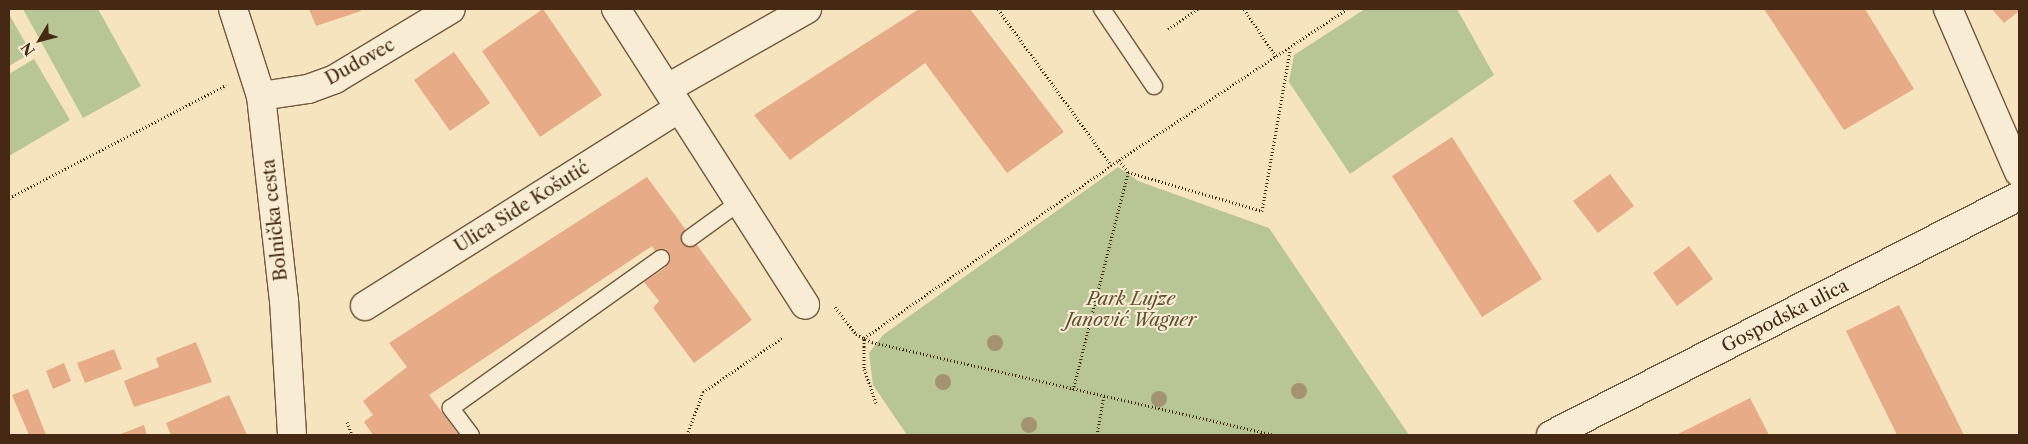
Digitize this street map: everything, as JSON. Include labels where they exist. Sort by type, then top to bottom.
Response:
[{"type":"street","name":"Bolnička cesta","points":[[233,9],[261,96],[284,300],[292,435]]},
{"type":"street","name":"Dudovec","points":[[261,96],[308,89],[335,79],[451,9]]},
{"type":"street","points":[[616,9],[674,98],[737,204],[805,305]]},
{"type":"street","name":"Ulica Side Košutić","points":[[365,306],[807,9]]},
{"type":"street","points":[[1948,9],[2019,172]]},
{"type":"street","name":"Gospodska ulica","points":[[1551,435],[2019,196]]},
{"type":"lane","points":[[1102,9],[1154,86]]},
{"type":"lane","points":[[690,238],[737,204]]},
{"type":"lane","points":[[471,435],[451,408],[660,258]]},
{"type":"path","points":[[998,9],[1111,165]]},
{"type":"path","points":[[1168,29],[1198,9]]},
{"type":"path","points":[[1244,9],[1277,58]]},
{"type":"path","points":[[864,338],[1111,165],[1290,50],[1347,9]]},
{"type":"path","points":[[1119,160],[1128,172],[1262,211],[1290,50]]},
{"type":"path","points":[[9,198],[227,85]]},
{"type":"path","points":[[1073,390],[1128,172]]},
{"type":"path","points":[[833,305],[864,338],[1073,390],[1276,435]]},
{"type":"path","points":[[687,435],[703,392],[782,338]]},
{"type":"path","points":[[864,338],[864,368],[876,403]]},
{"type":"path","points":[[1097,435],[1104,397]]},
{"type":"path","points":[[347,422],[352,435]]},
{"type":"green space","points":[[23,9],[98,9],[141,86],[83,118]]},
{"type":"green space","points":[[1365,9],[1457,9],[1494,75],[1350,174],[1289,82],[1294,55]]},
{"type":"green space","points":[[9,14],[31,53],[9,66]]},
{"type":"green space","points":[[34,59],[70,120],[9,156],[9,74]]},
{"type":"green space","name":"Park Lujze Janović Wagner","points":[[1118,167],[1138,181],[1269,228],[1409,435],[907,435],[873,385],[869,353],[883,335]]},
{"type":"building","points":[[309,9],[360,9],[361,11],[316,26]]},
{"type":"building","points":[[543,9],[602,95],[540,137],[482,51]]},
{"type":"building","points":[[919,9],[970,9],[1064,132],[1007,173],[925,63],[790,160],[754,115]]},
{"type":"building","points":[[1764,9],[1865,9],[1914,89],[1844,130]]},
{"type":"building","points":[[1992,9],[2019,9],[2019,11],[2004,23]]},
{"type":"building","points":[[454,52],[490,103],[450,131],[414,80]]},
{"type":"building","points":[[1452,137],[1542,279],[1482,317],[1392,176]]},
{"type":"building","points":[[1610,174],[1634,206],[1598,233],[1573,201]]},
{"type":"building","points":[[647,177],[752,320],[694,363],[653,308],[659,301],[644,282],[666,267],[652,246],[429,395],[459,435],[373,435],[364,422],[373,415],[363,401],[407,367],[389,343]]},
{"type":"building","points":[[1689,246],[1713,279],[1677,306],[1653,273]]},
{"type":"building","points":[[1899,305],[1964,435],[1897,435],[1846,331]]},
{"type":"building","points":[[196,342],[212,382],[134,407],[124,381],[159,367],[156,358]]},
{"type":"building","points":[[114,349],[122,369],[85,383],[77,363]]},
{"type":"building","points":[[64,363],[71,381],[53,389],[46,371]]},
{"type":"building","points":[[28,389],[46,435],[29,435],[12,395]]},
{"type":"building","points":[[229,395],[247,435],[171,435],[166,423]]},
{"type":"building","points":[[1750,398],[1769,435],[1676,435]]},
{"type":"building","points":[[144,425],[147,435],[118,435]]}]
